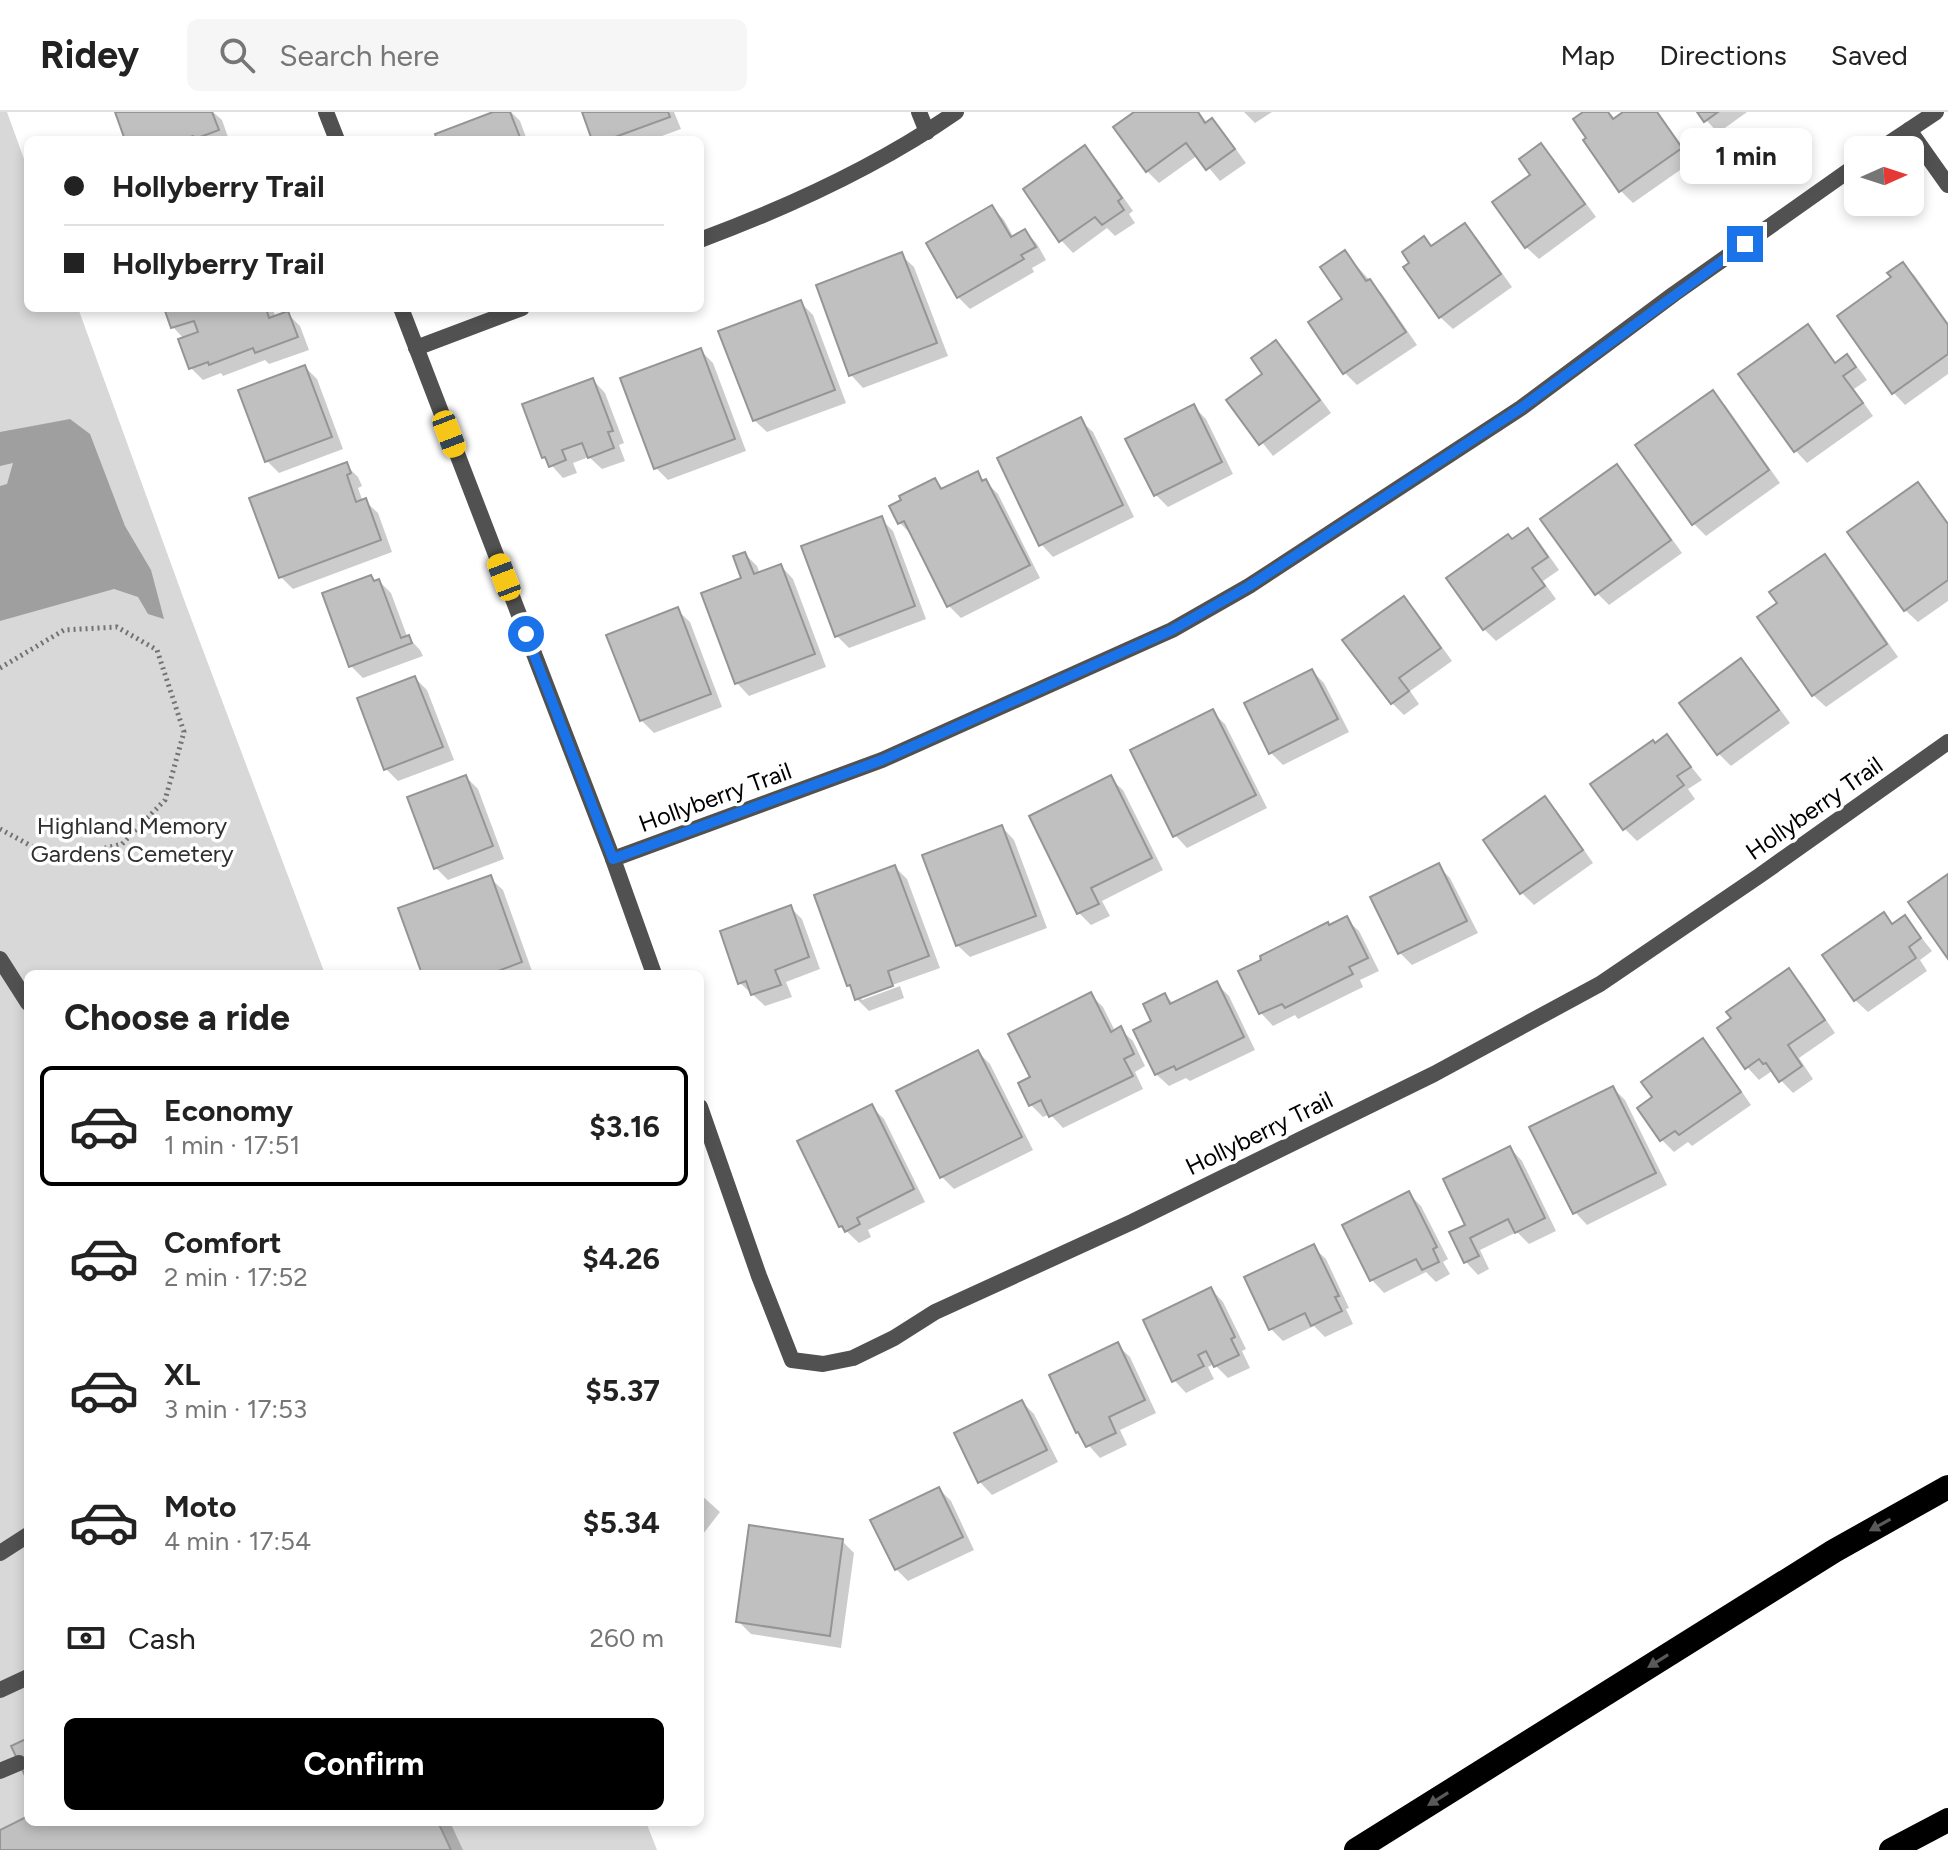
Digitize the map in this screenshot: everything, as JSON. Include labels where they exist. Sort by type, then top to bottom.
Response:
[{"type":"highway","points":[[1356,1850],[1834,1551],[1948,1487]]},
{"type":"highway","points":[[1891,1850],[1948,1820]]},
{"type":"street","points":[[326,112],[335,136]]},
{"type":"street","points":[[919,112],[927,132]]},
{"type":"street","points":[[704,239],[778,211],[927,132],[956,112]]},
{"type":"street","points":[[1900,136],[1936,112]]},
{"type":"street","points":[[1909,130],[1948,185]]},
{"type":"street","name":"Hollyberry Trail","points":[[613,859],[882,760],[1172,630],[1249,586],[1521,408],[1674,294],[1844,174]]},
{"type":"street","points":[[402,312],[613,859],[653,970]]},
{"type":"street","points":[[416,348],[511,312]]},
{"type":"street","name":"Hollyberry Trail","points":[[704,1118],[792,1360],[823,1364],[853,1358],[894,1338],[935,1312],[1132,1222],[1434,1074],[1600,984],[1948,742]]},
{"type":"street","points":[[0,959],[24,997]]},
{"type":"street","points":[[0,1553],[24,1538]]},
{"type":"street","points":[[0,1690],[24,1679]]},
{"type":"street","points":[[0,1771],[19,1763]]},
{"type":"path","points":[[0,668],[64,630],[117,627],[157,650],[184,732],[165,800],[122,844],[57,860],[0,829]]},
{"type":"green space","name":"Highland Memory Gardens Cemetery","points":[[0,112],[7,112],[24,159],[24,312],[79,312],[323,970],[24,970],[24,1826],[648,1826],[657,1850],[0,1850]]},
{"type":"shaded area","points":[[70,419],[90,434],[125,526],[151,570],[164,619],[148,614],[138,597],[114,589],[0,621],[0,486],[7,484],[13,463],[0,466],[0,432]]},
{"type":"building","points":[[115,112],[212,112],[219,130],[203,136],[124,136]]},
{"type":"building","points":[[493,112],[510,112],[519,136],[436,136]]},
{"type":"building","points":[[582,112],[668,112],[670,117],[618,136],[591,136]]},
{"type":"building","points":[[1134,112],[1198,112],[1205,123],[1212,118],[1235,149],[1206,170],[1186,143],[1146,172],[1113,127]]},
{"type":"building","points":[[1583,112],[1608,112],[1613,119],[1623,112],[1657,112],[1682,148],[1619,192],[1583,140],[1586,138],[1573,119]]},
{"type":"building","points":[[1697,112],[1718,112],[1704,122]]},
{"type":"building","points":[[1541,143],[1585,204],[1525,248],[1492,202],[1530,175],[1519,159]]},
{"type":"building","points":[[1085,145],[1122,198],[1118,201],[1124,210],[1102,225],[1095,217],[1059,242],[1023,189]]},
{"type":"building","points":[[992,205],[1011,237],[1025,229],[1036,247],[1021,255],[1024,259],[957,298],[926,243]]},
{"type":"building","points":[[1465,223],[1501,274],[1439,318],[1403,267],[1409,263],[1402,252],[1424,236],[1431,246]]},
{"type":"building","points":[[1345,250],[1366,281],[1370,279],[1406,332],[1343,374],[1308,322],[1342,299],[1320,267]]},
{"type":"building","points":[[902,252],[937,343],[849,376],[816,285]]},
{"type":"building","points":[[1903,262],[1948,325],[1948,354],[1892,394],[1837,316],[1891,277],[1887,273]]},
{"type":"building","points":[[801,300],[835,390],[753,421],[718,331]]},
{"type":"building","points":[[165,312],[267,312],[269,318],[288,312],[298,337],[255,353],[253,348],[209,365],[208,362],[189,369],[178,339],[198,332],[194,321],[171,328]]},
{"type":"building","points":[[1808,324],[1835,363],[1847,354],[1856,367],[1843,376],[1863,403],[1794,452],[1738,374]]},
{"type":"building","points":[[1276,340],[1320,400],[1259,445],[1226,400],[1262,374],[1251,358]]},
{"type":"building","points":[[701,348],[735,439],[654,469],[620,378]]},
{"type":"building","points":[[305,365],[332,437],[265,462],[238,390]]},
{"type":"building","points":[[593,378],[613,431],[608,432],[614,448],[588,458],[582,443],[562,450],[566,460],[549,467],[545,457],[542,458],[522,404]]},
{"type":"building","points":[[1713,390],[1769,470],[1692,525],[1635,445]]},
{"type":"building","points":[[1194,404],[1222,462],[1154,496],[1125,439]]},
{"type":"building","points":[[1081,417],[1123,505],[1039,546],[997,458]]},
{"type":"building","points":[[347,462],[351,473],[347,475],[356,502],[366,498],[381,540],[279,578],[249,498]]},
{"type":"building","points":[[1617,464],[1671,540],[1595,595],[1540,519]]},
{"type":"building","points":[[978,471],[982,481],[986,479],[1030,565],[947,607],[904,521],[898,524],[889,506],[901,500],[899,496],[935,478],[941,489]]},
{"type":"building","points":[[1918,482],[1948,524],[1948,580],[1904,611],[1847,532]]},
{"type":"building","points":[[882,516],[915,606],[835,637],[801,546]]},
{"type":"building","points":[[1528,528],[1548,557],[1532,568],[1545,586],[1483,630],[1446,578],[1508,534],[1512,539]]},
{"type":"building","points":[[745,552],[754,574],[781,564],[815,654],[735,684],[701,593],[741,578],[733,556]]},
{"type":"building","points":[[1825,554],[1887,644],[1812,696],[1757,617],[1777,603],[1769,592]]},
{"type":"building","points":[[371,575],[374,581],[379,579],[401,638],[409,635],[412,643],[349,667],[322,593]]},
{"type":"building","points":[[1404,596],[1441,648],[1399,678],[1409,691],[1391,704],[1342,640]]},
{"type":"building","points":[[678,607],[711,694],[640,721],[606,635]]},
{"type":"building","points":[[1741,658],[1779,710],[1717,755],[1679,703]]},
{"type":"building","points":[[1312,669],[1338,719],[1269,754],[1244,703]]},
{"type":"building","points":[[415,676],[443,747],[384,770],[357,698]]},
{"type":"building","points":[[1213,709],[1256,795],[1173,837],[1130,750]]},
{"type":"building","points":[[1667,734],[1691,767],[1677,776],[1684,785],[1623,830],[1590,784],[1653,740],[1655,743]]},
{"type":"building","points":[[466,775],[493,846],[434,869],[407,797]]},
{"type":"building","points":[[1111,775],[1152,858],[1091,888],[1099,904],[1077,914],[1029,816]]},
{"type":"building","points":[[1545,796],[1583,850],[1520,894],[1483,840]]},
{"type":"building","points":[[1002,825],[1036,916],[956,946],[922,855]]},
{"type":"building","points":[[1439,863],[1467,921],[1398,954],[1370,897]]},
{"type":"building","points":[[895,865],[929,956],[888,971],[893,986],[855,1000],[814,895]]},
{"type":"building","points":[[1948,874],[1948,959],[1908,902]]},
{"type":"building","points":[[491,875],[522,962],[501,970],[421,970],[398,908]]},
{"type":"building","points":[[791,905],[809,957],[775,970],[781,985],[751,995],[746,981],[738,984],[720,931]]},
{"type":"building","points":[[1884,912],[1892,924],[1905,915],[1921,938],[1909,947],[1916,958],[1854,1001],[1822,955]]},
{"type":"building","points":[[1347,916],[1368,958],[1349,967],[1353,974],[1285,1008],[1282,1004],[1259,1014],[1238,971],[1261,960],[1260,956],[1328,922],[1329,925]]},
{"type":"building","points":[[1789,968],[1825,1020],[1788,1045],[1802,1066],[1779,1082],[1766,1063],[1759,1059],[1745,1069],[1717,1028],[1731,1018],[1726,1012]]},
{"type":"building","points":[[1217,981],[1244,1037],[1176,1070],[1174,1066],[1155,1075],[1133,1030],[1151,1021],[1143,1004],[1165,993],[1170,1004]]},
{"type":"building","points":[[1091,992],[1111,1032],[1121,1026],[1134,1054],[1124,1059],[1133,1076],[1049,1117],[1041,1100],[1029,1106],[1018,1083],[1030,1077],[1008,1034]]},
{"type":"building","points":[[1703,1038],[1741,1092],[1679,1135],[1675,1131],[1660,1141],[1637,1108],[1652,1097],[1641,1082]]},
{"type":"building","points":[[978,1050],[1022,1137],[940,1178],[896,1091]]},
{"type":"building","points":[[1613,1086],[1656,1173],[1573,1214],[1529,1127]]},
{"type":"building","points":[[872,1104],[914,1189],[857,1218],[860,1224],[845,1232],[842,1226],[839,1227],[797,1141]]},
{"type":"building","points":[[1510,1146],[1545,1218],[1515,1233],[1508,1219],[1470,1238],[1479,1256],[1464,1263],[1449,1232],[1465,1225],[1443,1179]]},
{"type":"building","points":[[1409,1191],[1437,1247],[1433,1249],[1439,1262],[1422,1270],[1416,1259],[1370,1281],[1342,1225]]},
{"type":"building","points":[[1314,1244],[1339,1296],[1335,1297],[1342,1311],[1311,1326],[1305,1313],[1269,1330],[1244,1277]]},
{"type":"building","points":[[1211,1287],[1235,1337],[1231,1339],[1239,1355],[1214,1367],[1206,1351],[1198,1355],[1204,1366],[1172,1382],[1143,1320]]},
{"type":"building","points":[[1118,1342],[1145,1400],[1109,1417],[1116,1433],[1086,1447],[1076,1433],[1049,1375]]},
{"type":"building","points":[[1022,1400],[1047,1450],[978,1483],[954,1433]]},
{"type":"building","points":[[939,1487],[963,1537],[895,1570],[870,1520]]},
{"type":"building","points":[[749,1525],[843,1539],[830,1636],[736,1622]]},
{"type":"building","points":[[24,1740],[24,1774],[11,1746]]},
{"type":"building","points":[[24,1818],[24,1826],[440,1826],[451,1850],[0,1850],[0,1830]]},
{"type":"route","points":[[526,634],[613,859],[882,760],[1172,630],[1249,586],[1521,408],[1745,244]]}]
